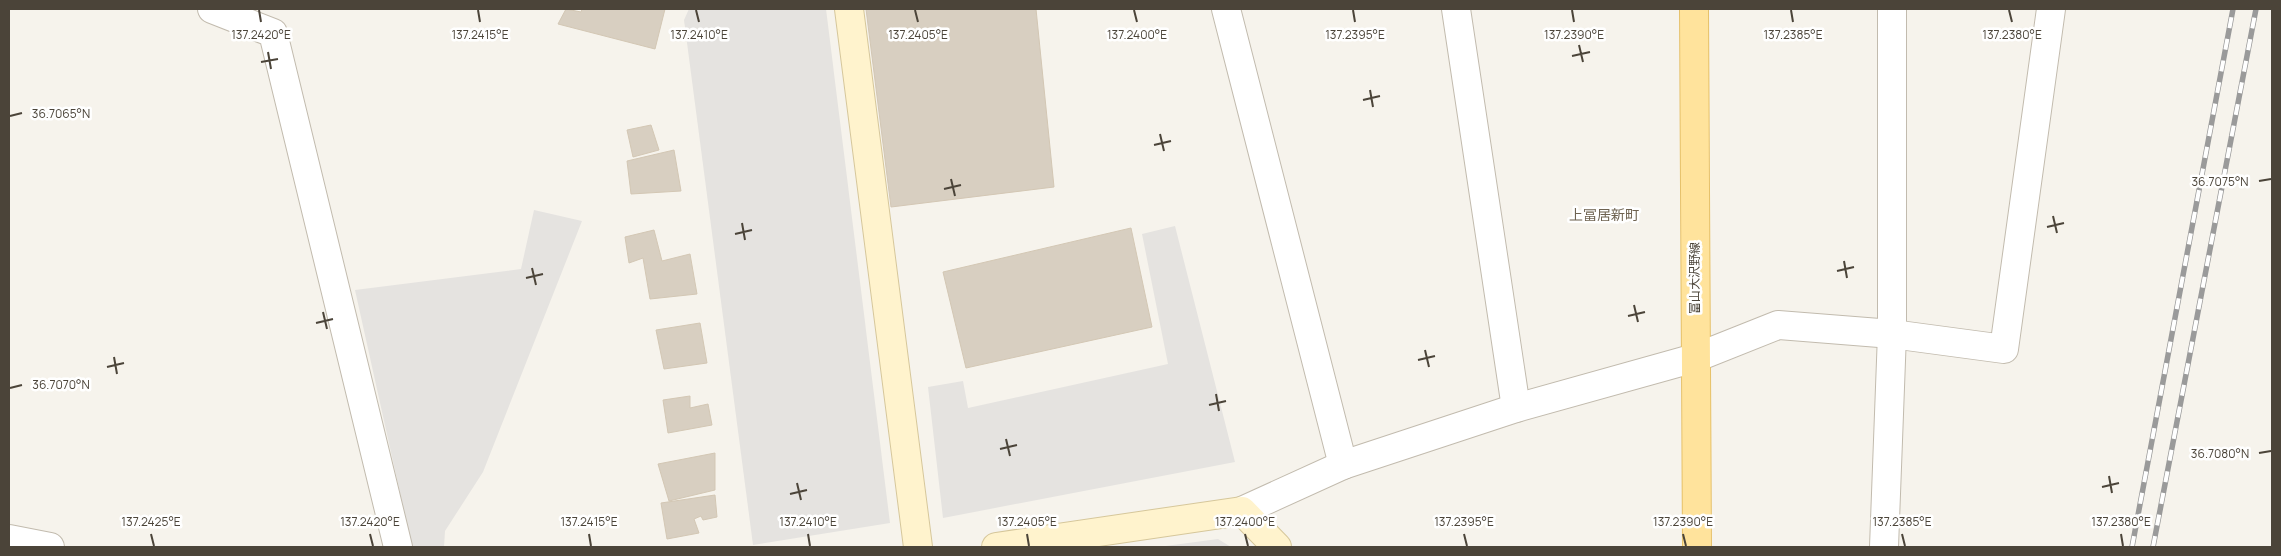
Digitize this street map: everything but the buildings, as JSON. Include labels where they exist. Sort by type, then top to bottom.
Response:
[{"type":"main road","name":"富山大沢野線","points":[[1694,9],[1696,547]]},
{"type":"street","points":[[212,9],[273,33],[398,547]]},
{"type":"street","points":[[850,9],[918,547]]},
{"type":"street","points":[[1226,9],[1343,465]]},
{"type":"street","points":[[1456,9],[1516,408]]},
{"type":"street","points":[[1884,547],[1892,334],[1892,9]]},
{"type":"street","points":[[996,547],[1242,511],[1343,465],[1516,408],[1695,358],[1778,325],[1892,334],[2004,349],[2051,9]]},
{"type":"street","points":[[1242,511],[1277,547]]},
{"type":"street","points":[[9,539],[50,547]]},
{"type":"shaded area","points":[[689,9],[826,9],[890,523],[753,545],[684,20]]},
{"type":"shaded area","points":[[534,210],[582,221],[483,472],[445,531],[444,547],[412,547],[355,290],[521,269]]},
{"type":"shaded area","points":[[1175,226],[1235,462],[943,518],[928,387],[963,381],[968,408],[1168,364],[1142,234]]},
{"type":"shaded area","points":[[1218,539],[1231,547],[1158,547]]},
{"type":"railway","points":[[2132,547],[2233,9]]},
{"type":"railway","points":[[2153,547],[2256,9]]},
{"type":"district","name":"上冨居新町","points":[[1604,215]]}]
